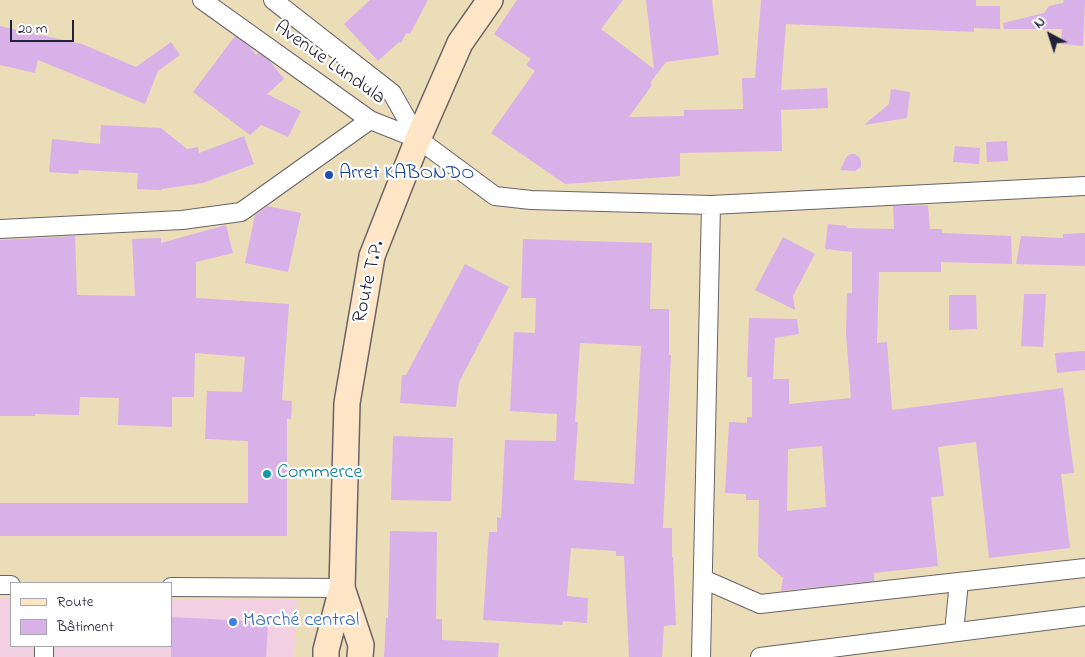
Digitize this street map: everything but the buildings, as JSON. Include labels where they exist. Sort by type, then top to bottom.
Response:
[{"type":"street","name":"Avenue Lundula","points":[[202,0],[370,120],[418,139]]},
{"type":"street","name":"Avenue Lundula","points":[[273,0],[392,93],[418,139]]},
{"type":"street","name":"Route T.P.","points":[[326,657],[326,650],[342,588],[347,403],[372,256],[418,139],[460,43],[490,0]]},
{"type":"street","points":[[0,228],[182,220],[241,212],[370,120]]},
{"type":"street","points":[[418,139],[495,196],[531,200],[711,205],[1085,186]]},
{"type":"street","points":[[701,657],[711,205]]},
{"type":"street","points":[[703,579],[760,604],[1085,568]]},
{"type":"street","points":[[954,632],[959,582]]},
{"type":"street","points":[[172,587],[342,588]]},
{"type":"street","name":"Route T.P.","points":[[342,588],[361,645],[360,657]]},
{"type":"street","points":[[760,657],[1085,616]]},
{"type":"shaded area","name":"Marché central","points":[[0,598],[10,598],[10,647],[172,647],[172,599],[297,599],[294,657],[0,657]]},
{"type":"place","name":"Arret KABONDO","points":[[329,175]]},
{"type":"place","name":"Commerce","points":[[267,474]]},
{"type":"place","name":"Marché central","points":[[233,622]]}]
